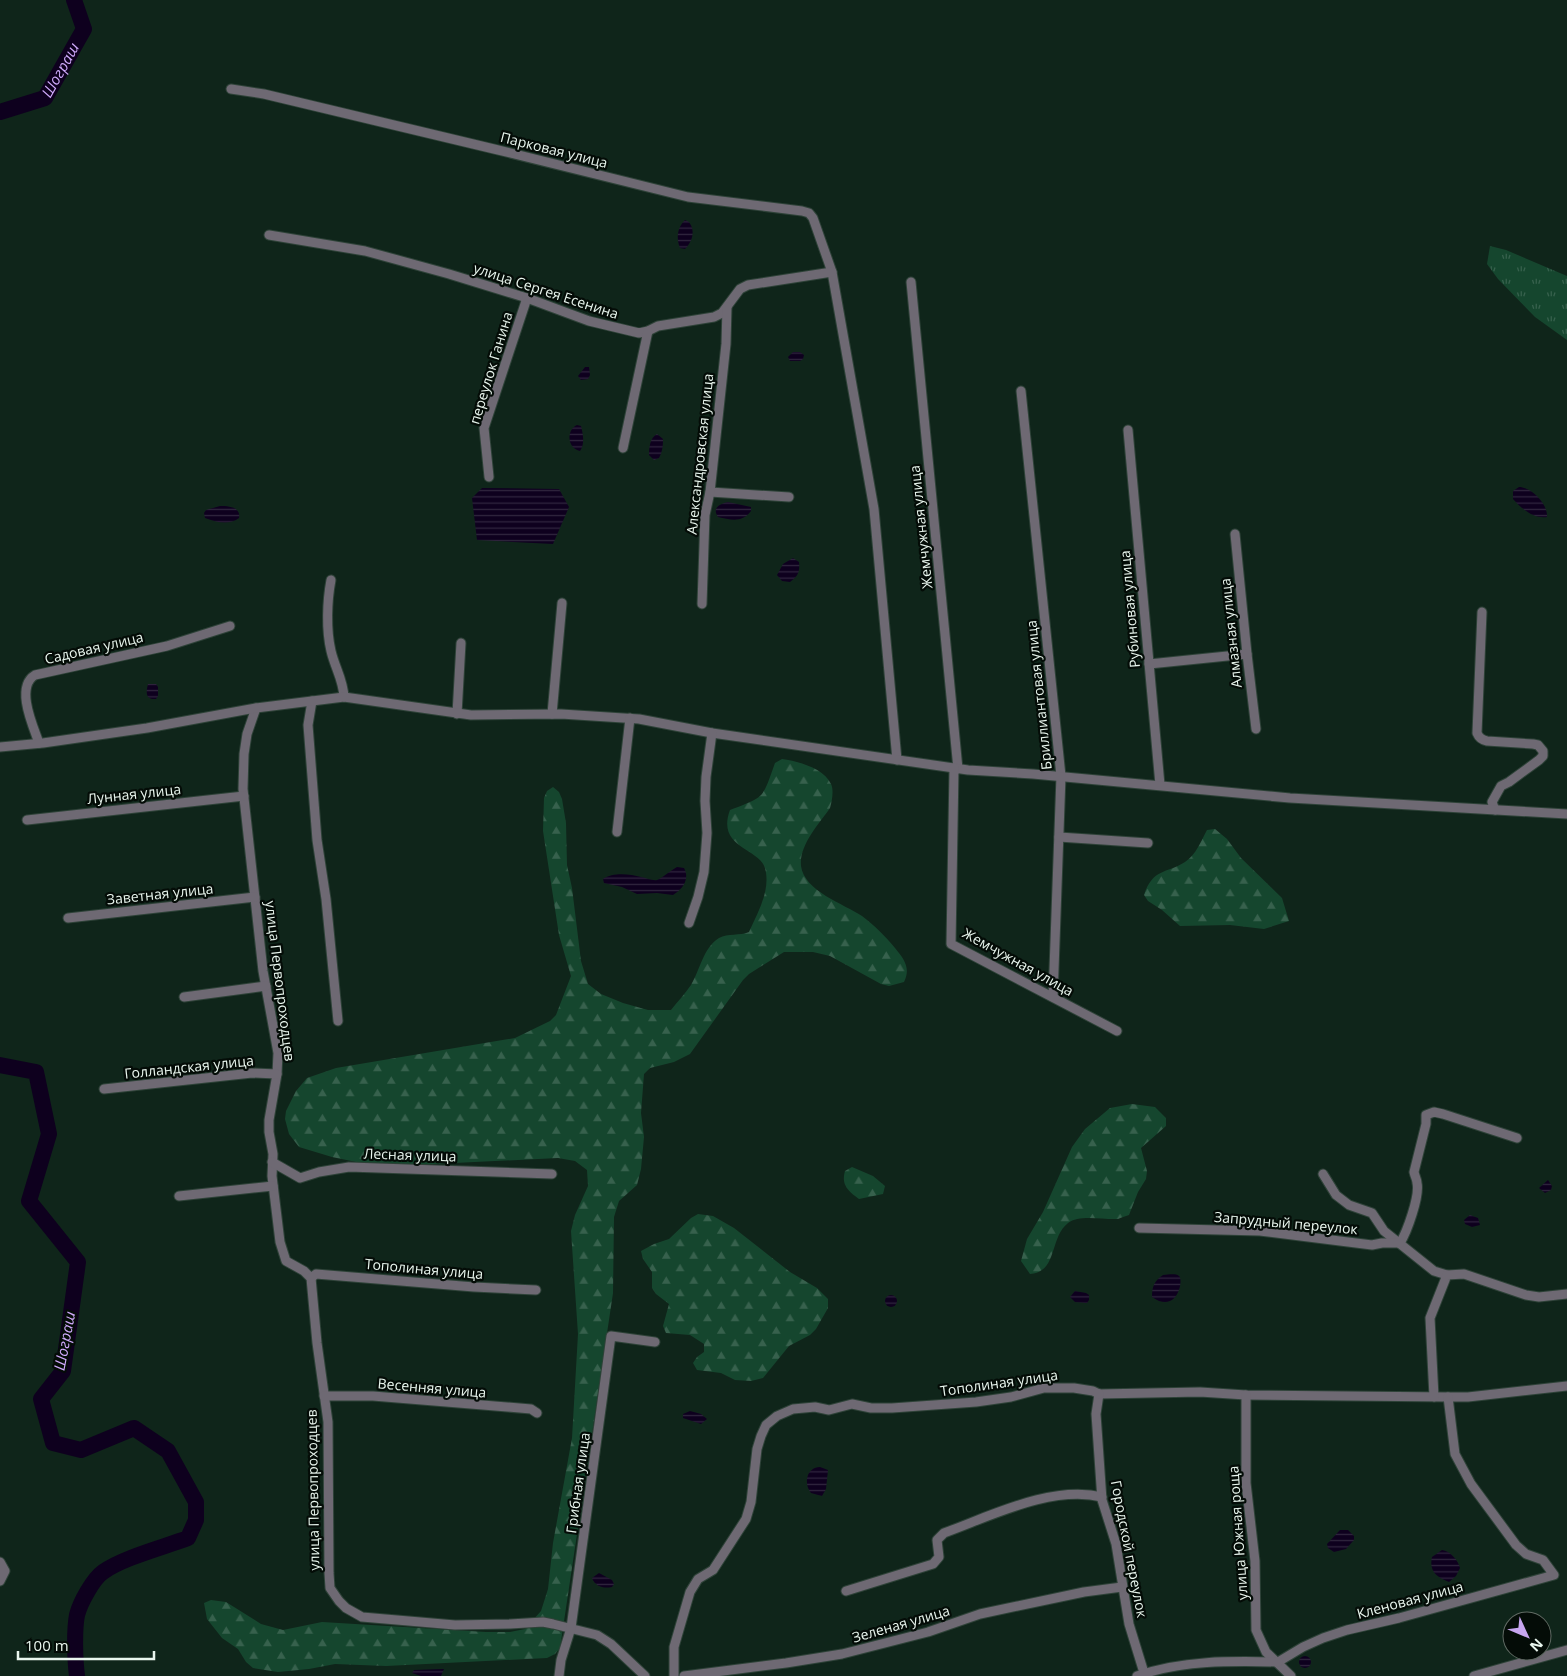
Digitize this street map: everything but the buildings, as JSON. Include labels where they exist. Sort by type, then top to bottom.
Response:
[{"type":"street","name":"Парковая улица","points":[[231,89],[264,94],[688,198],[809,213],[813,218],[832,272]]},
{"type":"street","name":"улица Сергея Есенина","points":[[269,235],[364,252],[448,274],[527,298],[589,321],[619,330],[639,333],[658,326],[714,317],[722,313],[740,289],[748,285],[832,272]]},
{"type":"street","points":[[832,272],[874,509],[897,760]]},
{"type":"street","name":"Жемчужная улица","points":[[911,282],[956,769],[951,944],[1117,1031]]},
{"type":"street","name":"переулок Ганина","points":[[489,477],[484,428],[527,298]]},
{"type":"street","name":"Александровская улица","points":[[702,604],[705,516],[710,492],[726,344],[728,306]]},
{"type":"street","points":[[623,448],[648,331]]},
{"type":"street","name":"Бриллиантовая улица","points":[[1022,391],[1061,776],[1053,997]]},
{"type":"street","name":"Рубиновая улица","points":[[1128,430],[1160,786]]},
{"type":"street","points":[[710,492],[789,497]]},
{"type":"street","name":"Алмазная улица","points":[[1235,534],[1256,729]]},
{"type":"street","points":[[331,580],[328,596],[331,650],[335,666],[342,678],[344,697]]},
{"type":"street","points":[[552,714],[562,603]]},
{"type":"street","points":[[1482,612],[1477,733],[1479,737],[1487,742],[1533,744],[1538,745],[1543,751],[1543,756],[1539,760],[1502,786],[1492,802],[1496,810]]},
{"type":"street","name":"Садовая улица","points":[[39,743],[26,705],[25,690],[30,678],[35,675],[168,646],[230,626]]},
{"type":"street","points":[[458,714],[461,643]]},
{"type":"street","points":[[1149,664],[1247,654]]},
{"type":"street","points":[[0,747],[147,728],[256,708],[344,697],[472,716],[552,714],[630,718],[712,733],[956,769],[1061,776],[1290,798],[1567,814]]},
{"type":"street","points":[[312,700],[308,725],[317,840],[326,899],[338,1021]]},
{"type":"street","name":"улица Первопроходцев","points":[[256,708],[247,734],[244,754],[244,796],[266,986],[278,1053],[277,1074],[269,1120],[269,1143],[272,1154],[273,1186],[280,1242],[286,1261],[304,1271],[311,1278],[316,1343],[328,1422],[330,1588],[346,1608],[362,1617],[456,1625],[543,1622],[572,1628],[597,1635],[611,1644],[645,1676]]},
{"type":"street","points":[[617,832],[630,718]]},
{"type":"street","points":[[689,923],[704,872],[707,833],[706,777],[712,733]]},
{"type":"street","name":"Лунная улица","points":[[27,820],[244,796]]},
{"type":"street","points":[[1059,837],[1148,843]]},
{"type":"street","name":"Заветная улица","points":[[68,918],[255,897]]},
{"type":"street","points":[[184,997],[266,986]]},
{"type":"street","name":"Голландская улица","points":[[104,1089],[252,1073],[277,1074]]},
{"type":"street","points":[[1400,1243],[1406,1234],[1415,1202],[1418,1183],[1414,1172],[1426,1124],[1426,1115],[1434,1112],[1443,1114],[1517,1138]]},
{"type":"street","name":"Лесная улица","points":[[272,1162],[300,1178],[318,1172],[349,1166],[552,1174]]},
{"type":"street","points":[[1322,1174],[1336,1195],[1348,1205],[1372,1213],[1384,1231],[1434,1270],[1447,1275],[1464,1274],[1526,1295],[1539,1297],[1567,1294]]},
{"type":"street","points":[[180,1196],[273,1186]]},
{"type":"street","name":"Запрудный переулок","points":[[1139,1228],[1260,1231],[1372,1245],[1400,1243]]},
{"type":"street","name":"Тополиная улица","points":[[311,1278],[316,1274],[474,1287],[536,1290]]},
{"type":"street","points":[[1434,1397],[1430,1318],[1447,1275]]},
{"type":"street","name":"Грибная улица","points":[[559,1676],[561,1660],[572,1628],[611,1336],[655,1342]]},
{"type":"street","name":"Тополиная улица","points":[[674,1676],[674,1647],[690,1592],[698,1579],[713,1570],[746,1519],[751,1502],[757,1449],[766,1425],[777,1416],[793,1409],[815,1407],[830,1410],[852,1404],[871,1408],[924,1407],[976,1402],[1044,1388],[1074,1388],[1093,1391],[1099,1394],[1200,1392],[1246,1395],[1448,1397],[1567,1386]]},
{"type":"street","name":"Городской переулок","points":[[1099,1394],[1096,1414],[1102,1497],[1116,1544],[1129,1624],[1142,1675]]},
{"type":"street","name":"улица Южная роща","points":[[1246,1395],[1246,1483],[1255,1561],[1256,1630],[1266,1652],[1291,1676]]},
{"type":"street","name":"Весенняя улица","points":[[324,1396],[383,1397],[531,1409],[537,1413]]},
{"type":"street","name":"Кленовая улица","points":[[1278,1662],[1310,1644],[1347,1630],[1554,1575],[1543,1560],[1526,1554],[1516,1544],[1471,1484],[1455,1454],[1448,1397]]},
{"type":"street","points":[[846,1591],[933,1564],[940,1557],[937,1540],[944,1532],[1027,1503],[1072,1494],[1087,1493],[1102,1497]]},
{"type":"street","points":[[0,1562],[5,1571],[0,1581]]},
{"type":"street","name":"Зеленая улица","points":[[684,1676],[842,1654],[928,1632],[980,1614],[1076,1594],[1122,1587]]},
{"type":"street","points":[[1474,1676],[1567,1650]]},
{"type":"street","points":[[1142,1675],[1207,1662],[1278,1662]]},
{"type":"green space","points":[[1490,246],[1506,250],[1567,276],[1567,340],[1535,317],[1498,279],[1487,264]]},
{"type":"green space","points":[[782,759],[810,766],[828,778],[832,786],[830,808],[803,850],[801,866],[804,875],[817,890],[862,916],[880,931],[904,960],[907,968],[906,977],[904,982],[889,986],[881,984],[830,956],[813,952],[784,952],[749,974],[743,980],[690,1054],[674,1062],[650,1068],[644,1074],[641,1113],[644,1137],[641,1169],[637,1185],[619,1201],[614,1217],[613,1293],[560,1648],[555,1654],[547,1658],[386,1666],[335,1664],[278,1672],[253,1668],[246,1662],[238,1649],[222,1638],[207,1619],[204,1603],[211,1600],[226,1602],[261,1624],[283,1630],[322,1622],[486,1632],[510,1632],[525,1629],[541,1611],[548,1589],[553,1543],[572,1438],[578,1334],[571,1231],[575,1215],[588,1186],[587,1170],[575,1161],[558,1158],[393,1166],[366,1164],[332,1157],[299,1147],[289,1134],[285,1119],[286,1111],[296,1091],[307,1078],[336,1068],[515,1038],[550,1021],[556,1015],[571,976],[559,935],[543,831],[544,798],[547,791],[553,787],[559,792],[562,799],[566,823],[567,865],[572,888],[581,961],[588,984],[601,994],[623,1003],[648,1010],[671,1010],[691,985],[709,947],[723,936],[749,932],[756,917],[765,893],[765,868],[761,861],[733,840],[727,823],[730,810],[750,802],[761,795],[768,784],[775,763]]},
{"type":"green space","points":[[1215,829],[1227,839],[1241,858],[1282,898],[1289,921],[1264,929],[1230,925],[1180,926],[1162,910],[1148,901],[1144,895],[1152,880],[1161,873],[1189,859],[1198,848],[1207,830]]},
{"type":"green space","points":[[1132,1104],[1155,1107],[1166,1118],[1166,1126],[1141,1148],[1147,1171],[1146,1179],[1138,1192],[1129,1215],[1118,1219],[1092,1218],[1073,1220],[1062,1229],[1045,1267],[1039,1272],[1030,1274],[1021,1261],[1027,1239],[1043,1212],[1072,1147],[1085,1129],[1110,1108]]},
{"type":"green space","points":[[852,1167],[873,1176],[885,1186],[883,1194],[859,1199],[852,1193],[846,1187],[844,1176],[845,1171]]},
{"type":"green space","points":[[698,1214],[713,1216],[734,1228],[790,1272],[817,1288],[828,1299],[828,1308],[816,1329],[810,1335],[789,1346],[763,1378],[751,1381],[735,1380],[721,1373],[697,1370],[693,1363],[704,1352],[704,1344],[690,1335],[666,1333],[663,1326],[669,1304],[656,1294],[652,1288],[652,1272],[643,1259],[641,1251],[669,1239],[691,1218]]},
{"type":"shaded area","points":[[685,220],[691,225],[693,233],[690,243],[685,249],[680,248],[678,237],[680,226]]},
{"type":"shaded area","points":[[793,352],[800,352],[804,355],[803,359],[800,361],[790,361],[788,357]]},
{"type":"shaded area","points":[[585,367],[589,367],[590,375],[588,379],[581,380],[578,376]]},
{"type":"shaded area","points":[[577,425],[581,426],[583,436],[583,445],[580,451],[570,443],[571,431]]},
{"type":"shaded area","points":[[657,434],[663,439],[663,447],[659,458],[654,460],[649,455],[649,449],[651,440]]},
{"type":"shaded area","points":[[1519,487],[1529,490],[1538,497],[1545,507],[1547,517],[1532,515],[1513,499],[1513,491]]},
{"type":"shaded area","points":[[482,488],[559,489],[569,507],[553,544],[477,540],[472,498]]},
{"type":"shaded area","points":[[728,502],[751,507],[751,511],[740,519],[732,520],[718,517],[716,514],[717,507]]},
{"type":"shaded area","points":[[220,506],[236,509],[239,518],[227,523],[205,518],[204,513],[206,510]]},
{"type":"shaded area","points":[[793,558],[799,562],[798,574],[790,582],[782,581],[777,575],[783,564]]},
{"type":"shaded area","points":[[148,684],[156,684],[158,687],[156,699],[148,697]]},
{"type":"shaded area","points":[[677,867],[684,868],[686,880],[680,890],[673,895],[657,893],[637,894],[622,887],[604,883],[603,879],[612,875],[622,874],[657,880]]},
{"type":"shaded area","points":[[1548,1180],[1552,1186],[1551,1190],[1545,1193],[1539,1188]]},
{"type":"shaded area","points":[[1470,1215],[1478,1218],[1480,1225],[1472,1227],[1465,1224],[1464,1220]]},
{"type":"shaded area","points":[[1163,1275],[1176,1275],[1180,1279],[1177,1295],[1167,1302],[1152,1297],[1154,1284]]},
{"type":"shaded area","points":[[1075,1291],[1089,1295],[1087,1303],[1075,1302],[1070,1297]]},
{"type":"shaded area","points":[[889,1295],[893,1295],[897,1301],[893,1307],[889,1307],[885,1303],[885,1299]]},
{"type":"shaded area","points":[[690,1411],[701,1414],[707,1419],[701,1424],[683,1418],[683,1414]]},
{"type":"shaded area","points":[[820,1467],[828,1470],[826,1489],[822,1496],[811,1493],[807,1485],[809,1473]]},
{"type":"shaded area","points":[[1340,1530],[1348,1530],[1354,1536],[1354,1540],[1346,1549],[1334,1552],[1328,1548],[1327,1544]]},
{"type":"shaded area","points":[[1442,1550],[1453,1556],[1460,1568],[1456,1576],[1449,1582],[1434,1573],[1431,1562],[1432,1557]]},
{"type":"shaded area","points":[[599,1573],[612,1580],[614,1584],[612,1587],[603,1587],[595,1583],[592,1578]]},
{"type":"shaded area","points":[[1303,1656],[1307,1656],[1311,1662],[1307,1668],[1303,1668],[1299,1664],[1299,1660]]},
{"type":"shaded area","points":[[444,1669],[441,1676],[421,1676],[412,1673],[414,1670]]},
{"type":"waterway","name":"Шограш","points":[[0,112],[45,98],[84,29],[74,0]]},
{"type":"waterway","name":"Шограш","points":[[0,1065],[36,1072],[49,1134],[29,1201],[78,1262],[63,1371],[41,1399],[53,1443],[81,1450],[134,1428],[168,1451],[196,1502],[196,1520],[188,1538],[121,1562],[99,1575],[91,1586],[77,1615],[75,1629],[77,1676]]}]
